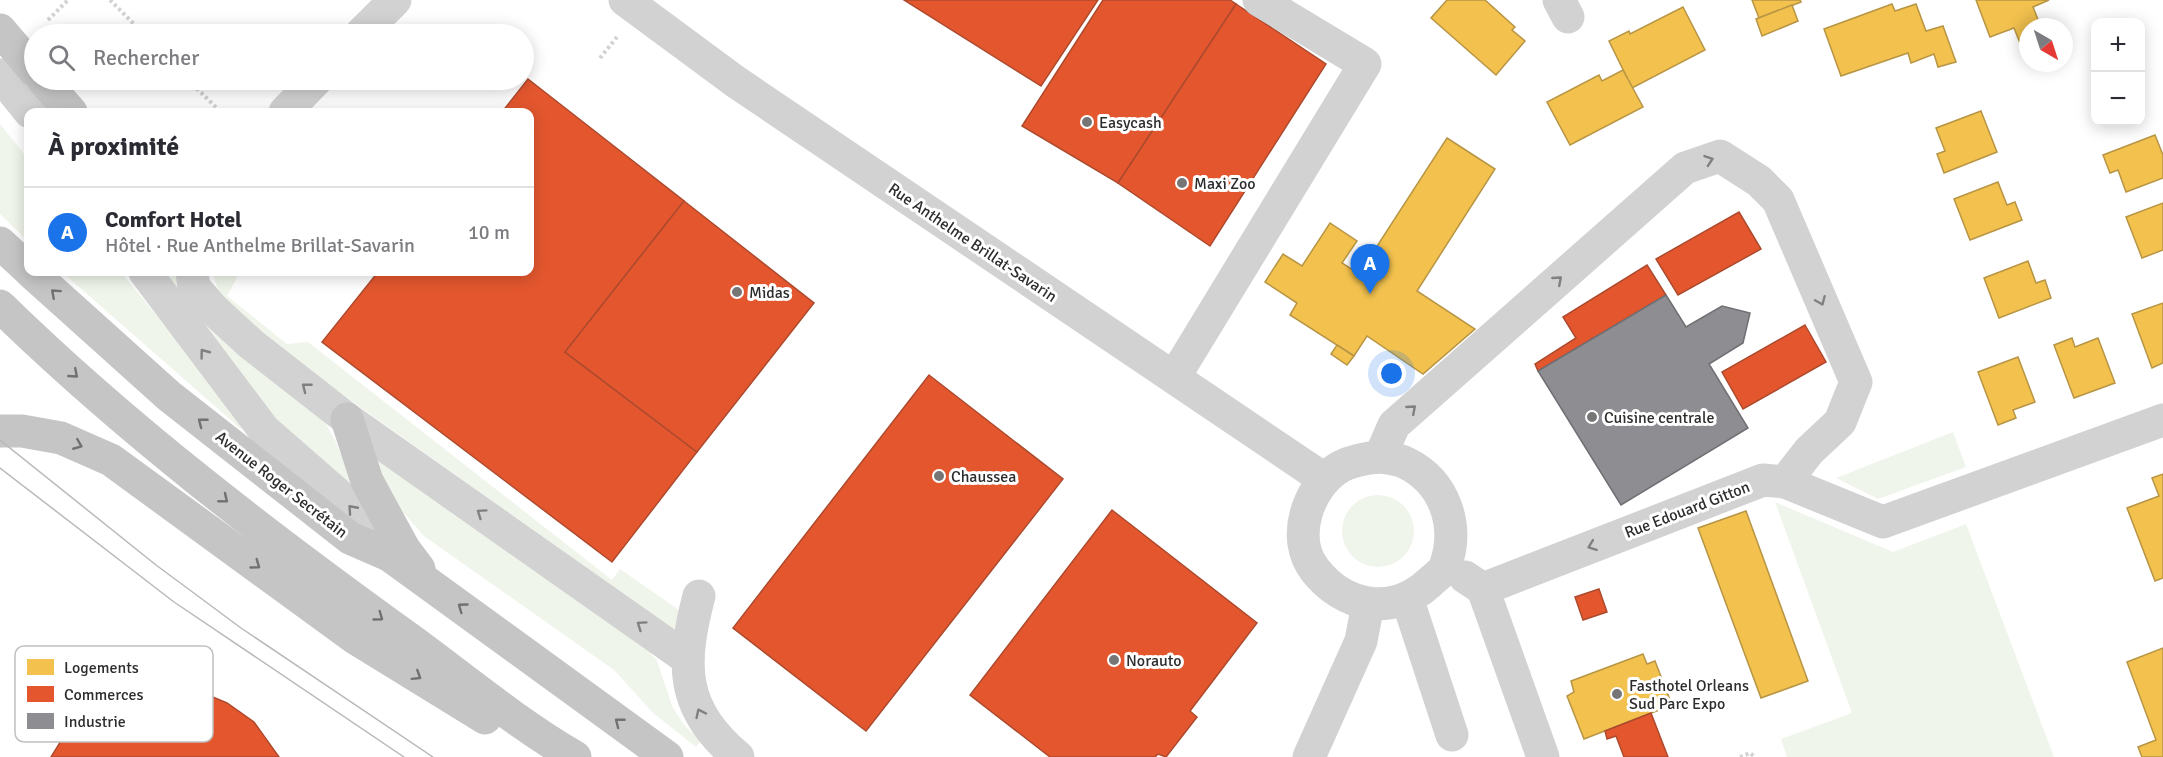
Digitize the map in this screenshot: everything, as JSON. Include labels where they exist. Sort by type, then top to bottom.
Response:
[{"type":"main road","points":[[0,30],[24,58]]},
{"type":"main road","points":[[52,90],[68,108]]},
{"type":"main road","name":"Avenue Roger Secrétain","points":[[0,243],[24,265]]},
{"type":"main road","name":"Avenue Roger Secrétain","points":[[37,276],[169,396],[350,538],[389,555],[666,757]]},
{"type":"main road","points":[[0,306],[119,413],[251,521],[351,597],[574,757]]},
{"type":"main road","points":[[347,419],[367,481],[404,549],[431,585]]},
{"type":"main road","points":[[0,431],[22,431],[61,438],[111,460],[355,638],[550,757]]},
{"type":"street","points":[[371,24],[395,0]]},
{"type":"street","name":"Rue Anthelme Brillat-Savarin","points":[[625,0],[745,88],[1175,376],[1324,479]]},
{"type":"street","points":[[1175,376],[1365,64],[1259,0]]},
{"type":"street","points":[[0,75],[27,108]]},
{"type":"street","points":[[289,108],[306,90]]},
{"type":"street","points":[[1380,457],[1394,425],[1685,168],[1720,156],[1759,181],[1778,200],[1856,382],[1840,422],[1809,451],[1785,482]]},
{"type":"street","points":[[148,276],[264,430],[351,506],[389,555]]},
{"type":"street","points":[[192,276],[194,288],[214,310],[251,344],[347,419],[688,658]]},
{"type":"street","name":"Rue Edouard Gitton","points":[[1483,590],[1763,480],[1785,482],[1883,522],[2163,420]]},
{"type":"street","points":[[1380,457],[1404,462],[1425,474],[1442,494],[1450,518],[1450,542],[1444,569],[1424,588],[1407,598],[1388,604],[1368,604],[1345,597],[1327,584],[1312,566],[1305,544],[1304,520],[1311,498],[1324,479],[1340,467],[1359,459],[1380,457]]},
{"type":"street","points":[[1444,569],[1460,574],[1483,590],[1543,757]]},
{"type":"street","points":[[699,596],[688,637],[691,693],[705,723],[721,743],[738,757]]},
{"type":"street","points":[[1407,598],[1452,735]]},
{"type":"street","points":[[1309,757],[1361,641],[1368,604]]},
{"type":"path","points":[[48,20],[68,0]]},
{"type":"path","points":[[110,0],[134,24]]},
{"type":"path","points":[[198,90],[217,108]]},
{"type":"path","points":[[1740,757],[1750,753],[1755,757]]},
{"type":"shaded area","points":[[0,124],[24,154],[24,237],[0,214]]},
{"type":"shaded area","points":[[67,276],[124,276],[245,423],[241,429]]},
{"type":"shaded area","points":[[165,276],[176,276],[189,303],[323,419],[335,440],[353,484],[345,485],[279,424]]},
{"type":"shaded area","points":[[213,276],[238,276],[227,296],[287,344],[308,342],[612,580],[620,569],[679,610],[674,630],[291,358],[221,298]]},
{"type":"shaded area","points":[[1953,432],[1966,467],[1878,499],[1836,478]]},
{"type":"shaded area","points":[[373,452],[643,644],[657,661],[673,708],[685,726],[701,741],[696,747],[653,713],[614,670],[424,536],[395,503],[376,465]]},
{"type":"shaded area","points":[[1385,495],[1404,505],[1412,517],[1414,531],[1412,545],[1404,557],[1392,565],[1371,567],[1352,557],[1344,545],[1342,524],[1352,505],[1364,497]]},
{"type":"shaded area","points":[[1775,502],[1893,552],[1966,524],[2054,757],[1787,757],[1781,739],[1852,713]]},
{"type":"building: Logements","points":[[1447,0],[1485,0],[1515,27],[1512,30],[1525,41],[1496,75],[1431,18]]},
{"type":"building: Logements","points":[[1752,0],[1800,0],[1801,2],[1759,18]]},
{"type":"building: Logements","points":[[1976,0],[2049,0],[2033,7],[2037,18],[2019,18],[2019,40],[2014,28],[1990,37]]},
{"type":"building: Logements","points":[[1892,4],[1895,11],[1916,4],[1926,31],[1943,26],[1956,62],[1938,67],[1934,54],[1911,63],[1908,53],[1841,76],[1824,29]]},
{"type":"building: Logements","points":[[1792,5],[1798,21],[1762,36],[1756,19]]},
{"type":"building: Logements","points":[[1683,7],[1705,50],[1632,88],[1609,41],[1629,31],[1630,34]]},
{"type":"building: Logements","points":[[1623,70],[1643,107],[1570,145],[1547,102],[1599,75],[1602,81]]},
{"type":"building: Logements","points":[[1981,111],[1997,152],[1944,173],[1937,154],[1945,151],[1936,128]]},
{"type":"building: Logements","points":[[2155,135],[2163,155],[2163,178],[2126,192],[2118,170],[2110,173],[2103,155]]},
{"type":"building: Logements","points":[[1447,138],[1495,169],[1417,291],[1475,329],[1423,374],[1367,336],[1354,356],[1290,315],[1297,303],[1265,282],[1283,254],[1302,266],[1330,223],[1357,241],[1342,263],[1359,274]]},
{"type":"building: Logements","points":[[1998,182],[2007,205],[2015,202],[2022,220],[1970,240],[1954,199]]},
{"type":"building: Logements","points":[[2163,203],[2163,250],[2142,258],[2126,217]]},
{"type":"building: Logements","points":[[2028,261],[2036,283],[2045,280],[2051,298],[1999,318],[1984,278]]},
{"type":"building: Logements","points":[[2163,303],[2163,363],[2152,368],[2132,314]]},
{"type":"building: Logements","points":[[2072,338],[2075,347],[2098,338],[2115,383],[2074,398],[2054,345]]},
{"type":"building: Logements","points":[[1337,345],[1354,356],[1347,365],[1331,354]]},
{"type":"building: Logements","points":[[2018,357],[2035,402],[2013,410],[2016,418],[1998,425],[1978,372]]},
{"type":"building: Logements","points":[[2163,474],[2163,578],[2155,581],[2127,508],[2159,496],[2152,478]]},
{"type":"building: Logements","points":[[1746,511],[1808,681],[1761,698],[1698,528]]},
{"type":"building: Logements","points":[[2163,648],[2163,757],[2142,757],[2138,747],[2156,740],[2127,662]]},
{"type":"building: Logements","points":[[1643,654],[1647,664],[1655,661],[1672,705],[1584,739],[1567,696],[1574,692],[1571,681]]},
{"type":"building: Commerces","points":[[904,0],[1098,0],[1041,86]]},
{"type":"building: Commerces","points":[[1103,0],[1230,0],[1236,4],[1118,183],[1022,126]]},
{"type":"building: Commerces","points":[[1236,4],[1326,64],[1210,246],[1118,183]]},
{"type":"building: Commerces","points":[[534,84],[684,201],[565,352],[697,452],[612,562],[322,342],[375,276],[534,276],[534,108],[505,108],[519,90],[534,90]]},
{"type":"building: Commerces","points":[[684,201],[814,303],[697,452],[565,352]]},
{"type":"building: Commerces","points":[[1739,212],[1761,249],[1678,295],[1656,259]]},
{"type":"building: Commerces","points":[[1647,265],[1666,295],[1538,371],[1535,364],[1576,338],[1563,317]]},
{"type":"building: Commerces","points":[[1805,325],[1826,362],[1743,409],[1722,372]]},
{"type":"building: Commerces","points":[[929,375],[1063,479],[866,731],[733,628]]},
{"type":"building: Commerces","points":[[1112,510],[1257,623],[1190,711],[1197,717],[1166,757],[1158,754],[1155,757],[1050,757],[970,695]]},
{"type":"building: Commerces","points":[[1599,589],[1607,612],[1583,620],[1575,597]]},
{"type":"building: Commerces","points":[[213,697],[227,703],[254,722],[279,757],[51,757],[60,742],[213,742]]},
{"type":"building: Commerces","points":[[1651,713],[1668,757],[1624,757],[1616,736],[1607,739],[1605,731]]},
{"type":"building: Industrie","points":[[1666,295],[1686,327],[1722,306],[1750,313],[1743,343],[1709,364],[1748,428],[1621,505],[1538,371]]},
{"type":"tram line","points":[[0,440],[156,565],[241,628],[433,757]]},
{"type":"tram line","points":[[0,468],[174,602],[404,757]]},
{"type":"place","name":"Easycash","points":[[1087,122]]},
{"type":"place","name":"Maxi Zoo","points":[[1182,183]]},
{"type":"place","name":"Midas","points":[[737,292]]},
{"type":"place","name":"Comfort Hotel","points":[[1370,294]]},
{"type":"place","name":"Cuisine centrale","points":[[1592,417]]},
{"type":"place","name":"Chaussea","points":[[939,476]]},
{"type":"place","name":"Norauto","points":[[1114,660]]},
{"type":"place","name":"Fasthotel Orleans Sud Parc Expo","points":[[1617,694]]}]
